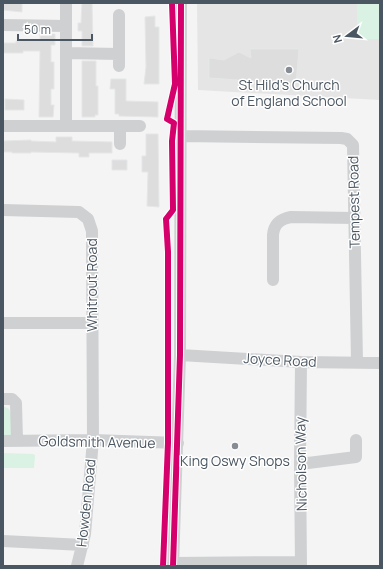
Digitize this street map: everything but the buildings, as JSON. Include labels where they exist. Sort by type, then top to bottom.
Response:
[{"type":"street","points":[[66,3],[66,126]]},
{"type":"street","points":[[181,3],[180,355],[174,564],[301,564]]},
{"type":"street","points":[[119,15],[119,66]]},
{"type":"street","points":[[3,25],[66,26]]},
{"type":"street","points":[[66,53],[119,54]]},
{"type":"street","points":[[3,126],[140,126]]},
{"type":"street","points":[[120,126],[120,144]]},
{"type":"street","name":"Tempest Road","points":[[180,136],[347,139],[353,145],[357,362]]},
{"type":"street","name":"Whitrout Road","points":[[3,210],[79,212],[88,219],[92,231],[93,440]]},
{"type":"street","points":[[273,280],[272,235],[274,228],[282,219],[291,217],[354,218]]},
{"type":"street","points":[[3,323],[92,323]]},
{"type":"street","name":"Joyce Road","points":[[180,355],[301,362],[380,363]]},
{"type":"street","name":"Nicholson Way","points":[[301,362],[301,564]]},
{"type":"street","points":[[3,399],[12,399],[16,403],[17,441]]},
{"type":"street","name":"Goldsmith Avenue","points":[[3,441],[93,440],[178,443]]},
{"type":"street","name":"Howden Road","points":[[77,566],[83,545],[93,440]]},
{"type":"street","points":[[300,464],[356,456],[356,440]]},
{"type":"street","points":[[3,541],[83,545]]},
{"type":"shaded area","name":"St Hild's Church of England School","points":[[197,3],[380,3],[380,100],[198,90]]},
{"type":"green space","points":[[357,3],[380,3],[380,39],[357,39]]},
{"type":"green space","points":[[3,406],[9,409],[11,414],[11,435],[3,437]]},
{"type":"green space","points":[[3,453],[33,454],[35,455],[34,468],[3,468]]},
{"type":"cycle path","points":[[163,566],[168,443],[168,252],[166,219],[173,210],[172,141],[174,123],[167,119],[175,84],[172,3]]},
{"type":"cycle path","points":[[173,566],[180,355],[181,3]]},
{"type":"place","name":"St Hild's Church of England School","points":[[289,70]]},
{"type":"place","name":"King Oswy Shops","points":[[235,446]]}]
